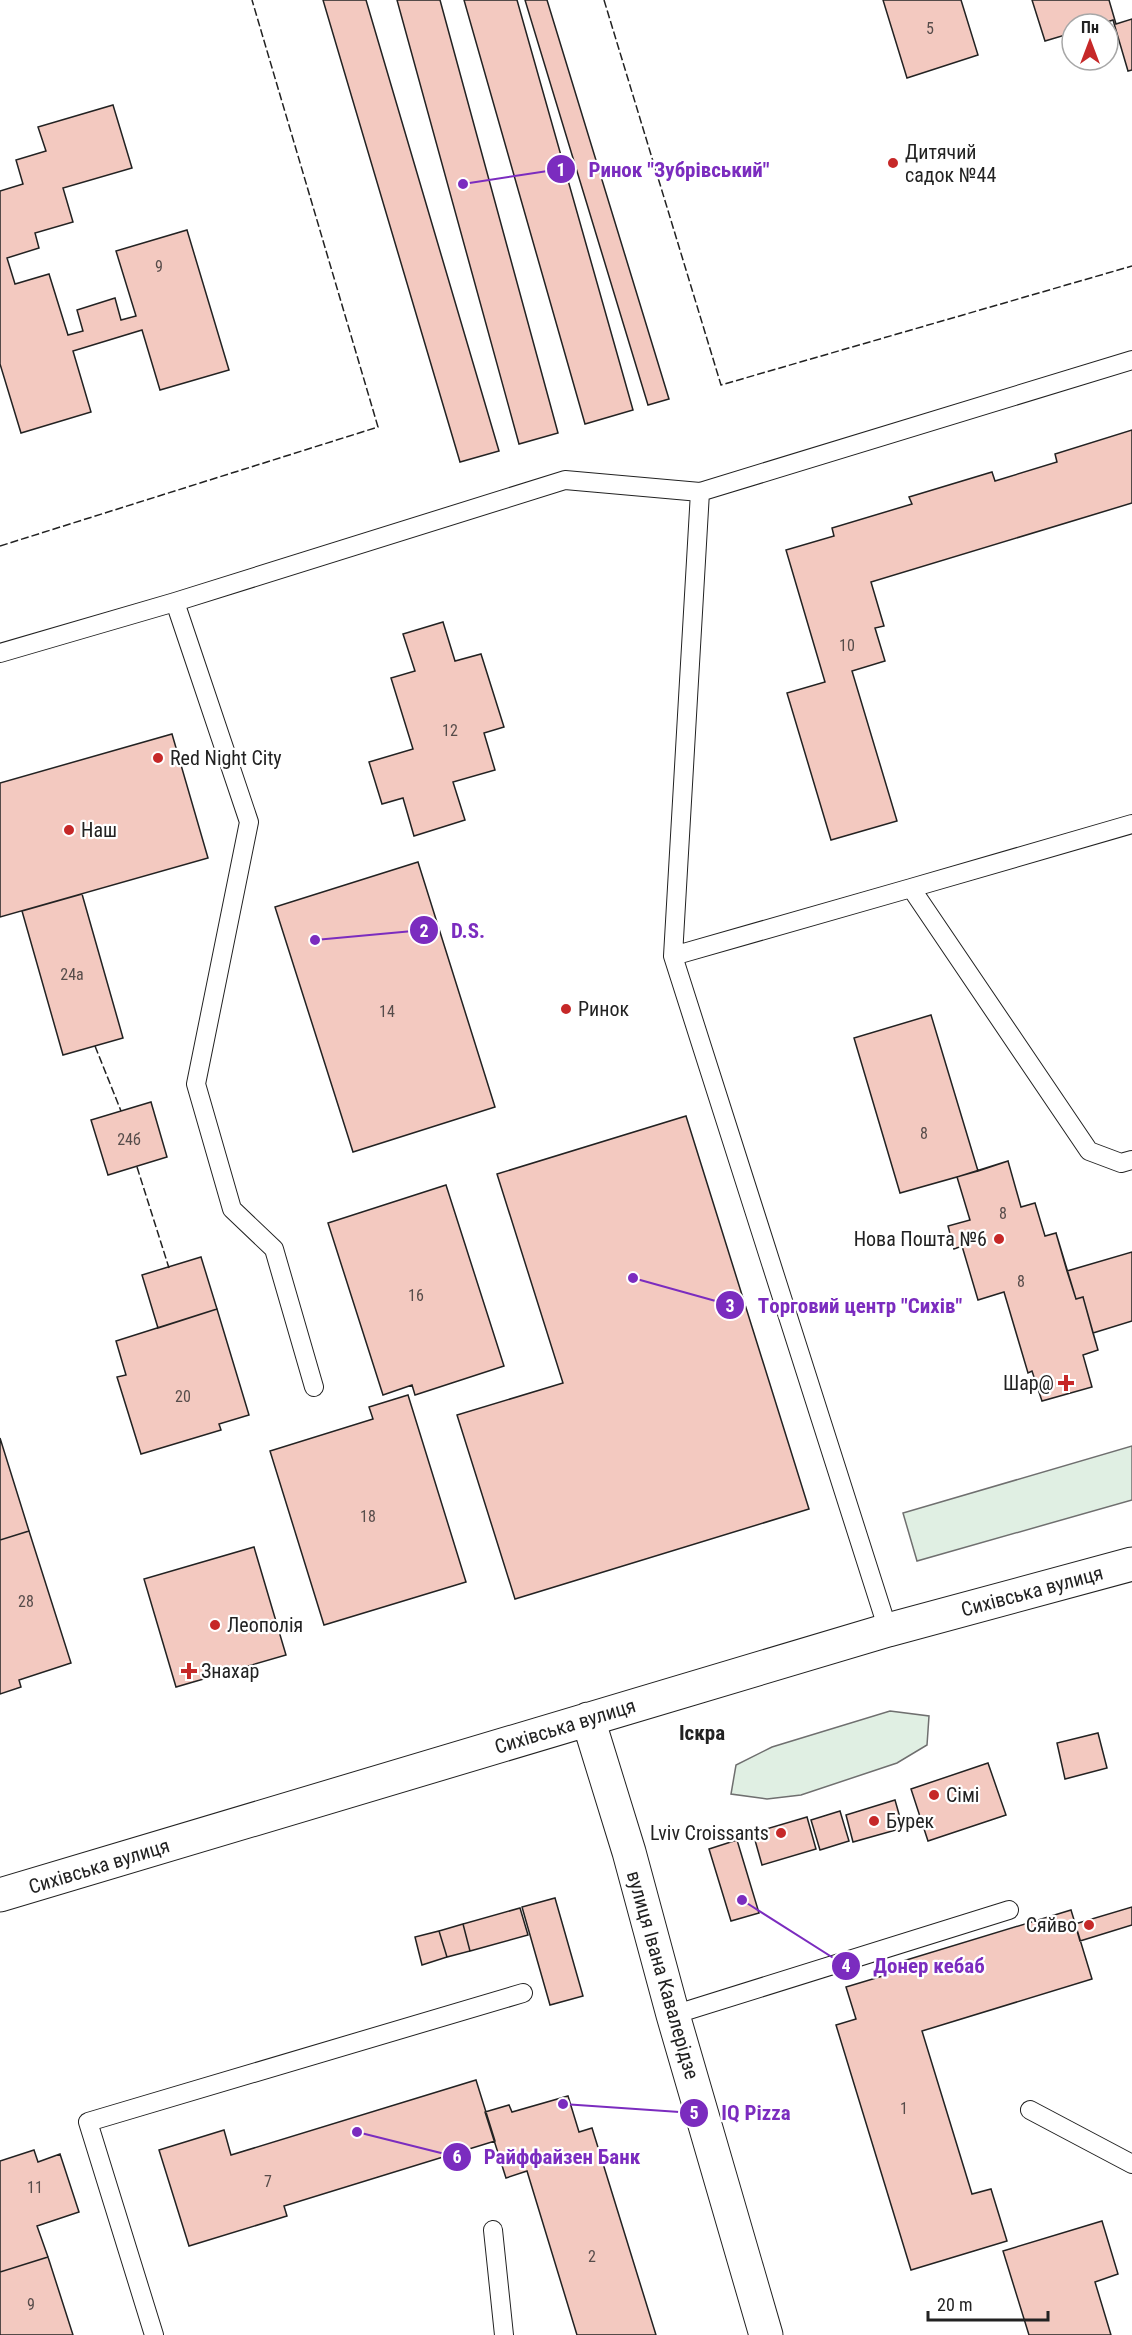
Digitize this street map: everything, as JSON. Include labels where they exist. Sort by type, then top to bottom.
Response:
[{"type":"main road","name":"Сихівська вулиця","points":[[0,1895],[888,1630],[1132,1564]]},
{"type":"main road","name":"вулиця Івана Кавалерідзе","points":[[588,1719],[629,1852],[673,2015],[766,2335]]},
{"type":"lane","points":[[0,653],[175,602],[565,480],[700,492],[1132,360]]},
{"type":"lane","points":[[700,492],[673,956],[888,1630]]},
{"type":"lane","points":[[175,602],[249,822],[196,1084],[232,1209],[274,1249],[314,1387]]},
{"type":"lane","points":[[673,956],[1132,824]]},
{"type":"lane","points":[[911,888],[1089,1151],[1121,1163],[1132,1160]]},
{"type":"lane","points":[[673,2015],[1009,1910]]},
{"type":"lane","points":[[154,2335],[88,2122],[523,1992]]},
{"type":"lane","points":[[1030,2110],[1132,2164]]},
{"type":"lane","points":[[493,2230],[504,2335]]},
{"type":"green space","points":[[1132,1446],[1132,1500],[917,1561],[903,1513]]},
{"type":"green space","points":[[890,1711],[929,1716],[927,1745],[897,1763],[801,1795],[767,1799],[731,1794],[736,1765],[772,1747]]},
{"type":"building","points":[[323,0],[366,0],[499,451],[460,462]]},
{"type":"building","points":[[397,0],[440,0],[558,433],[519,444]]},
{"type":"building","points":[[464,0],[517,0],[633,410],[585,424]]},
{"type":"building","points":[[525,0],[547,0],[669,399],[648,405]]},
{"type":"building","points":[[883,0],[961,0],[978,55],[907,78]]},
{"type":"building","points":[[1032,0],[1109,0],[1112,12],[1060,12],[1060,37],[1045,41]]},
{"type":"building","points":[[1132,19],[1132,70],[1128,71],[1120,44],[1120,23]]},
{"type":"building","points":[[113,105],[132,168],[63,188],[73,222],[35,233],[39,248],[7,258],[15,284],[49,274],[68,335],[83,331],[77,310],[115,298],[121,320],[136,316],[116,251],[187,230],[229,370],[160,390],[142,330],[73,351],[91,412],[21,433],[0,364],[0,191],[23,184],[16,160],[46,151],[38,127]]},
{"type":"building","points":[[1132,430],[1132,503],[871,582],[884,626],[875,628],[885,661],[852,671],[897,821],[831,840],[787,693],[825,682],[786,550],[834,536],[832,528],[912,504],[909,497],[992,472],[995,481],[1057,462],[1055,454]]},
{"type":"building","points":[[443,622],[455,661],[481,654],[504,727],[484,733],[495,770],[453,782],[465,820],[414,836],[403,798],[382,804],[369,762],[413,749],[391,678],[415,671],[403,634]]},
{"type":"building","points":[[172,734],[208,858],[0,917],[0,783]]},
{"type":"building","points":[[418,862],[495,1107],[353,1152],[275,907]]},
{"type":"building","points":[[82,894],[123,1038],[63,1055],[22,911]]},
{"type":"building","points":[[931,1015],[978,1171],[1008,1161],[1021,1207],[1035,1203],[1045,1236],[1056,1233],[1067,1271],[1132,1252],[1132,1321],[1093,1333],[1098,1350],[1083,1355],[1092,1387],[1042,1401],[1032,1371],[1028,1373],[1004,1292],[978,1300],[962,1246],[954,1249],[948,1226],[970,1220],[957,1177],[900,1193],[854,1038]]},
{"type":"building","points":[[931,1015],[978,1171],[900,1193],[854,1038]]},
{"type":"building","points":[[151,1102],[167,1157],[108,1175],[91,1120]]},
{"type":"building","points":[[686,1116],[809,1509],[515,1599],[457,1415],[563,1383],[497,1174]]},
{"type":"building","points":[[1008,1161],[1021,1207],[1035,1203],[1045,1236],[1056,1233],[1076,1299],[1083,1297],[1098,1350],[1083,1355],[1092,1387],[1042,1401],[1032,1371],[1028,1373],[1004,1292],[978,1300],[962,1246],[954,1249],[948,1226],[970,1220],[957,1177]]},
{"type":"building","points":[[446,1185],[504,1366],[415,1395],[412,1385],[383,1395],[328,1223]]},
{"type":"building","points":[[1132,1252],[1132,1321],[1093,1333],[1083,1297],[1076,1299],[1067,1271]]},
{"type":"building","points":[[201,1257],[217,1309],[158,1328],[142,1275]]},
{"type":"building","points":[[217,1309],[249,1415],[219,1424],[221,1430],[141,1454],[117,1377],[126,1375],[116,1341]]},
{"type":"building","points":[[408,1395],[466,1582],[324,1625],[270,1451],[373,1419],[369,1407]]},
{"type":"building","points":[[0,1438],[29,1531],[0,1540]]},
{"type":"building","points":[[29,1531],[71,1663],[19,1680],[21,1687],[0,1694],[0,1540]]},
{"type":"building","points":[[254,1547],[286,1655],[176,1687],[144,1579]]},
{"type":"building","points":[[1098,1733],[1107,1768],[1065,1779],[1057,1743]]},
{"type":"building","points":[[988,1763],[1006,1815],[928,1841],[911,1789]]},
{"type":"building","name":"Бурек","points":[[895,1800],[903,1828],[853,1842],[846,1815]]},
{"type":"building","points":[[840,1811],[849,1841],[820,1850],[811,1820]]},
{"type":"building","points":[[807,1817],[816,1849],[762,1865],[753,1833]]},
{"type":"building","points":[[737,1840],[759,1913],[731,1921],[709,1849]]},
{"type":"building","points":[[555,1898],[583,1996],[550,2005],[522,1907]]},
{"type":"building","points":[[1132,1907],[1132,1925],[1080,1941],[1075,1924]]},
{"type":"building","points":[[520,1908],[528,1935],[470,1951],[463,1924]]},
{"type":"building","points":[[1071,1910],[1092,1979],[922,2031],[972,2194],[991,2189],[1007,2241],[911,2270],[836,2025],[856,2019],[846,1987],[906,1969],[903,1961]]},
{"type":"building","points":[[463,1924],[470,1951],[447,1957],[439,1931]]},
{"type":"building","points":[[439,1931],[447,1957],[422,1965],[415,1937]]},
{"type":"building","points":[[476,2080],[495,2141],[284,2206],[287,2216],[189,2246],[159,2150],[224,2130],[231,2155]]},
{"type":"building","points":[[568,2096],[579,2132],[592,2128],[656,2335],[577,2335],[527,2171],[506,2178],[485,2112],[509,2105],[512,2112]]},
{"type":"building","points":[[34,2150],[38,2162],[60,2154],[79,2212],[37,2226],[48,2257],[0,2272],[0,2161]]},
{"type":"building","points":[[1102,2221],[1118,2274],[1095,2282],[1111,2335],[1029,2335],[1003,2251]]},
{"type":"building","points":[[48,2257],[73,2335],[0,2335],[0,2272]]},
{"type":"fence","points":[[0,546],[378,427],[252,0]]},
{"type":"fence","points":[[604,0],[721,385],[1132,266]]},
{"type":"fence","points":[[95,1046],[121,1111]]},
{"type":"fence","points":[[137,1167],[169,1268]]},
{"type":"place","name":"Дитячий садок №44","points":[[893,163]]},
{"type":"place","name":"Ринок \"Зубрівський\"","points":[[463,184]]},
{"type":"place","name":"Red Night City","points":[[158,758]]},
{"type":"place","name":"Наш","points":[[69,830]]},
{"type":"place","name":"D.S.","points":[[315,940]]},
{"type":"place","name":"Ринок","points":[[566,1009]]},
{"type":"place","name":"Нова Пошта №6","points":[[999,1239]]},
{"type":"place","name":"Tорговий центр \"Сихів\"","points":[[633,1278]]},
{"type":"place","name":"Шар@","points":[[1066,1383]]},
{"type":"place","name":"Леополія","points":[[215,1625]]},
{"type":"place","name":"Знахар","points":[[189,1671]]},
{"type":"place","name":"Сімі","points":[[934,1795]]},
{"type":"place","name":"Бурек","points":[[874,1821]]},
{"type":"place","name":"Lviv Croissants","points":[[781,1833]]},
{"type":"place","name":"Донер кебаб","points":[[742,1900]]},
{"type":"place","name":"Сяйво","points":[[1089,1925]]},
{"type":"place","name":"IQ Pizza","points":[[563,2104]]},
{"type":"place","name":"Райффайзен Банк","points":[[357,2132]]},
{"type":"district","name":"Іскра","points":[[702,1733]]}]
